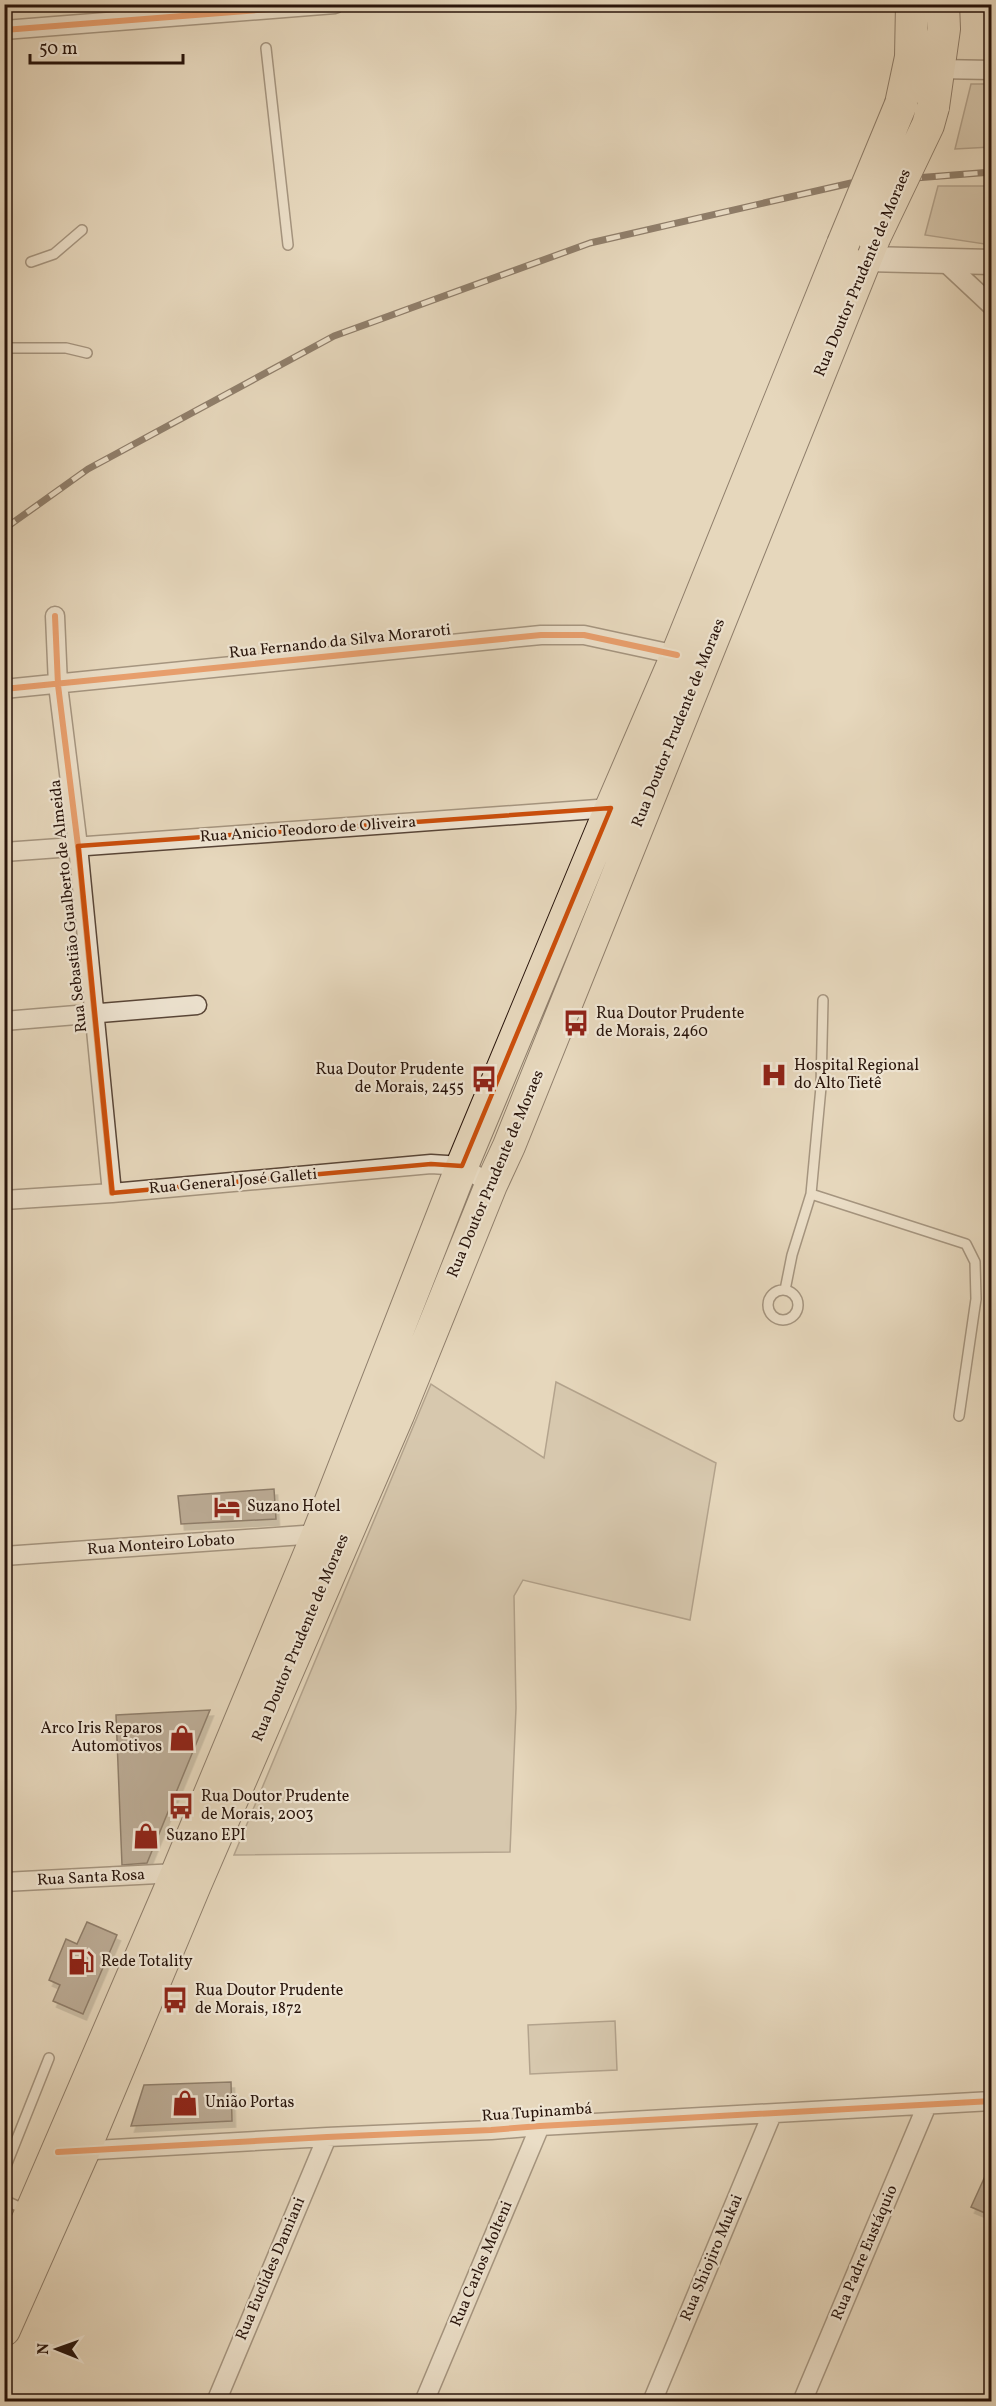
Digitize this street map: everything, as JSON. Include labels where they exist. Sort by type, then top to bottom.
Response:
[{"type":"highway","name":"Rua Doutor Prudente de Moraes","points":[[6,2326],[177,1873],[318,1534],[462,1166],[611,808],[677,655],[861,247],[928,125],[933,107],[912,4]]},
{"type":"highway","name":"Rua Doutor Prudente de Moraes","points":[[4,2275],[18,2206],[71,2151],[200,1874],[398,1415],[490,1185],[509,1146],[861,247],[901,104],[944,29],[943,4]]},
{"type":"highway","points":[[6,2326],[11,2297],[24,2268],[32,2237],[33,2227],[18,2206]]},
{"type":"street","name":"Rua Doutor Prudente de Moraes","points":[[901,4],[925,63]]},
{"type":"street","points":[[4,30],[165,11],[332,5]]},
{"type":"street","points":[[925,63],[992,70]]},
{"type":"street","points":[[861,247],[946,263],[992,262]]},
{"type":"street","points":[[946,263],[992,306]]},
{"type":"street","name":"Rua Sebastião Gualberto de Almeida","points":[[54,616],[58,685],[78,846],[112,1193]]},
{"type":"street","name":"Rua Fernando da Silva Moraroti","points":[[4,690],[541,635],[584,635],[677,655]]},
{"type":"street","name":"Rua Anicio Teodoro de Oliveira","points":[[4,852],[611,808]]},
{"type":"street","points":[[4,1021],[198,1005]]},
{"type":"street","name":"Rua General José Galleti","points":[[4,1200],[112,1193],[430,1164],[462,1166]]},
{"type":"street","points":[[462,1166],[490,1185]]},
{"type":"street","name":"Rua Monteiro Lobato","points":[[4,1556],[318,1534]]},
{"type":"street","name":"Rua Santa Rosa","points":[[4,1882],[177,1873]]},
{"type":"street","name":"Rua Tupinambá","points":[[71,2151],[992,2101]]},
{"type":"street","name":"Rua Padre Eustáquio","points":[[802,2402],[927,2105]]},
{"type":"street","name":"Rua Shiojiro Mukai","points":[[652,2402],[772,2114]]},
{"type":"street","name":"Rua Carlos Molteni","points":[[424,2402],[540,2126]]},
{"type":"street","name":"Rua Euclides Damiani","points":[[216,2402],[327,2137]]},
{"type":"lane","points":[[267,48],[288,245]]},
{"type":"lane","points":[[31,262],[54,254],[82,230]]},
{"type":"lane","points":[[4,348],[56,347],[87,353]]},
{"type":"lane","points":[[785,1290],[792,1255],[811,1194],[820,1087],[823,1000]]},
{"type":"lane","points":[[811,1194],[966,1244],[975,1262],[976,1299],[960,1416]]},
{"type":"lane","points":[[4,2171],[49,2058]]},
{"type":"highlighted area","points":[[611,808],[462,1166],[431,1164],[112,1193],[78,846]]},
{"type":"shaded area","points":[[971,84],[991,84],[991,147],[955,149]]},
{"type":"shaded area","points":[[938,186],[991,186],[991,245],[925,235]]},
{"type":"shaded area","points":[[556,1382],[716,1463],[690,1620],[523,1580],[514,1596],[516,1708],[510,1852],[234,1855],[431,1384],[544,1458]]},
{"type":"shaded area","points":[[615,2021],[617,2070],[530,2074],[528,2025]]},
{"type":"building","name":"Suzano Hotel","points":[[274,1489],[276,1519],[181,1524],[178,1496]]},
{"type":"building","points":[[210,1710],[147,1863],[122,1865],[116,1715]]},
{"type":"building","name":"Rede Totality","points":[[87,1922],[117,1935],[83,2014],[53,2001],[60,1985],[49,1980],[66,1939],[77,1944]]},
{"type":"building","name":"União Portas","points":[[231,2082],[232,2121],[131,2126],[144,2085]]},
{"type":"building","points":[[992,2161],[992,2216],[971,2207]]},
{"type":"railway","points":[[4,529],[88,469],[334,336],[590,243],[851,183],[992,172]]},
{"type":"cycle path","points":[[4,30],[335,4]]},
{"type":"cycle path","points":[[55,616],[58,685],[78,846],[112,1193]]},
{"type":"cycle path","points":[[4,689],[541,635],[584,635],[677,655]]},
{"type":"cycle path","points":[[58,2152],[992,2101]]},
{"type":"place","name":"Rua Doutor Prudente de Morais, 2460","points":[[576,1023]]},
{"type":"place","name":"Hospital Regional do Alto Tietê","points":[[774,1075]]},
{"type":"place","name":"Rua Doutor Prudente de Morais, 2455","points":[[484,1079]]},
{"type":"place","name":"Suzano Hotel","points":[[227,1507]]},
{"type":"place","name":"Arco Iris Reparos Automotivos","points":[[182,1738]]},
{"type":"place","name":"Rua Doutor Prudente de Morais, 2003","points":[[181,1806]]},
{"type":"place","name":"Suzano EPI","points":[[146,1836]]},
{"type":"place","name":"Rede Totality","points":[[81,1962]]},
{"type":"place","name":"Rua Doutor Prudente de Morais, 1872","points":[[175,2000]]},
{"type":"place","name":"União Portas","points":[[185,2103]]}]
